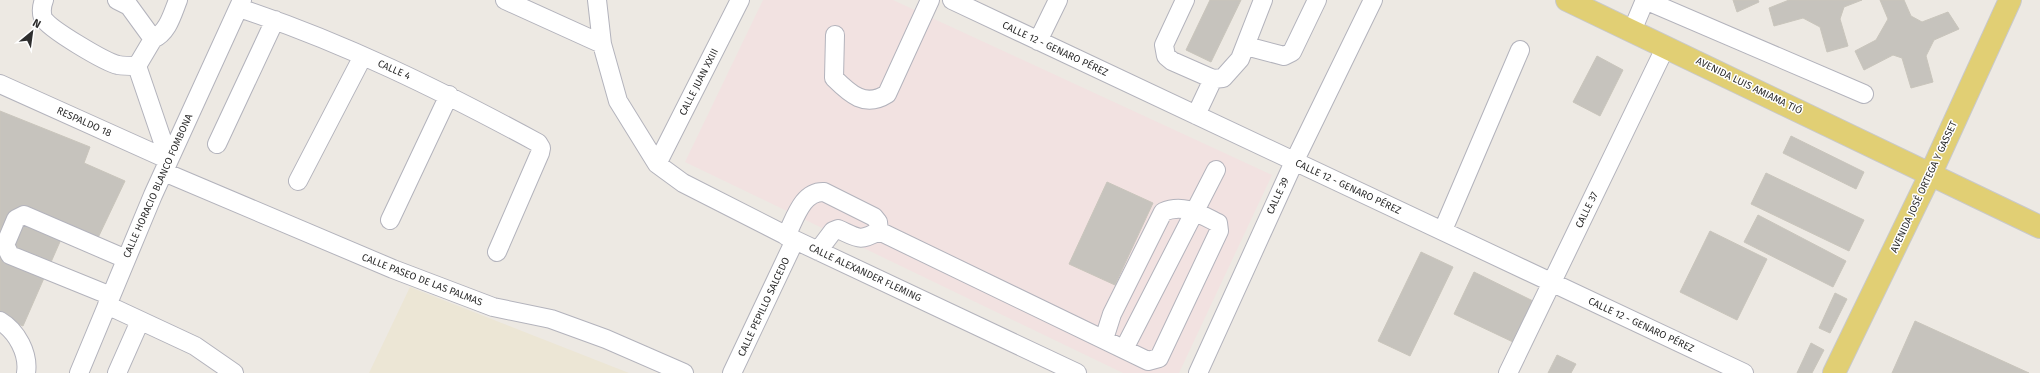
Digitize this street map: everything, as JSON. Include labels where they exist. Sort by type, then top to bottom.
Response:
[{"type":"main road","name":"AVENIDA LUIS AMIAMA TIÓ","points":[[1567,0],[1666,46],[2040,227]]},
{"type":"main road","name":"AVENIDA JOSÉ ORTEGA Y GASSET","points":[[1834,373],[1931,174],[2010,0]]},
{"type":"street","points":[[44,0],[42,5],[43,17],[52,29],[106,60],[118,65],[137,66]]},
{"type":"street","points":[[117,0],[130,6],[153,39]]},
{"type":"street","points":[[166,166],[137,66],[153,39],[159,36],[166,28],[178,0]]},
{"type":"street","points":[[505,0],[602,44]]},
{"type":"street","points":[[597,0],[602,44],[618,101],[657,164]]},
{"type":"street","name":"CALLE JUAN XXIII","points":[[657,164],[740,0]]},
{"type":"street","points":[[835,35],[834,78],[850,93],[867,100],[878,100],[887,94],[930,0]]},
{"type":"street","name":"CALLE 12 - GENARO PÉREZ","points":[[952,0],[1744,373]]},
{"type":"street","points":[[1038,41],[1058,0]]},
{"type":"street","points":[[1185,0],[1164,45],[1166,56],[1172,61],[1213,79],[1223,78],[1231,71],[1240,59],[1263,0]]},
{"type":"street","points":[[1246,46],[1284,56],[1288,55],[1292,52],[1317,0]]},
{"type":"street","name":"CALLE 39","points":[[1198,373],[1294,162],[1373,0]]},
{"type":"street","points":[[1632,31],[1645,0],[1864,94]]},
{"type":"street","name":"CALLE 4","points":[[240,4],[363,56],[449,95],[538,143],[541,148],[497,252]]},
{"type":"street","name":"CALLE HORACIO BLANCO FOMBONA","points":[[79,373],[166,166],[240,4]]},
{"type":"street","points":[[217,144],[275,20]]},
{"type":"street","name":"CALLE 37","points":[[1508,373],[1666,46]]},
{"type":"street","points":[[1443,230],[1520,50]]},
{"type":"street","points":[[298,181],[363,56]]},
{"type":"street","points":[[1196,116],[1213,79]]},
{"type":"street","name":"RESPALDO 18","points":[[0,84],[166,166]]},
{"type":"street","points":[[390,220],[449,95]]},
{"type":"street","name":"CALLE ALEXANDER FLEMING","points":[[657,164],[683,183],[791,238],[1077,373]]},
{"type":"street","name":"CALLE PASEO DE LAS PALMAS","points":[[166,166],[393,269],[493,307],[551,319],[606,339],[684,373]]},
{"type":"street","points":[[1124,349],[1216,170]]},
{"type":"street","name":"CALLE PEPILLO SALCEDO","points":[[732,373],[791,238],[807,197],[816,192],[824,192],[874,217],[878,222],[879,231]]},
{"type":"street","points":[[818,251],[833,231],[838,229],[858,238],[866,239],[879,231],[1148,361],[1159,358],[1219,231],[1218,223],[1194,211],[1177,207],[1162,212],[1112,314],[1104,339]]},
{"type":"street","points":[[126,259],[24,215],[16,219],[5,245],[10,255],[109,301],[140,321],[195,346],[234,373]]},
{"type":"street","points":[[0,321],[7,325],[18,337],[28,363],[26,373]]},
{"type":"street","points":[[117,373],[140,321]]},
{"type":"shaded area","points":[[763,0],[893,0],[1272,175],[1179,373],[1123,373],[685,162]]},
{"type":"shaded area","points":[[410,287],[629,373],[369,373]]},
{"type":"building","points":[[1210,0],[1241,0],[1211,62],[1186,50]]},
{"type":"building","points":[[1733,0],[1758,0],[1759,2],[1737,12]]},
{"type":"building","points":[[1789,0],[1862,0],[1844,7],[1840,19],[1848,46],[1827,52],[1820,27],[1803,18],[1774,26],[1769,8]]},
{"type":"building","points":[[1880,0],[1904,0],[1911,16],[1922,22],[1948,12],[1959,29],[1934,40],[1926,56],[1933,82],[1911,88],[1902,58],[1893,55],[1864,70],[1855,51],[1876,40],[1888,19]]},
{"type":"building","points":[[1597,56],[1623,70],[1600,116],[1573,102]]},
{"type":"building","points":[[0,111],[90,147],[84,163],[125,181],[96,242],[66,228],[23,326],[0,317]]},
{"type":"building","points":[[1791,136],[1864,172],[1856,189],[1783,153]]},
{"type":"building","points":[[1766,173],[1864,220],[1849,251],[1751,204]]},
{"type":"building","points":[[1107,182],[1153,203],[1115,285],[1069,264]]},
{"type":"building","points":[[1758,215],[1846,261],[1833,287],[1744,242]]},
{"type":"building","points":[[1710,231],[1767,259],[1737,320],[1680,292]]},
{"type":"building","points":[[1421,252],[1453,267],[1410,356],[1378,341]]},
{"type":"building","points":[[1474,272],[1533,301],[1513,342],[1454,314]]},
{"type":"building","points":[[1835,293],[1847,299],[1830,333],[1819,328]]},
{"type":"building","points":[[1915,321],[2029,373],[1892,373]]},
{"type":"building","points":[[1811,343],[1824,350],[1812,373],[1797,373]]},
{"type":"building","points":[[1557,355],[1576,364],[1571,373],[1548,373]]}]
